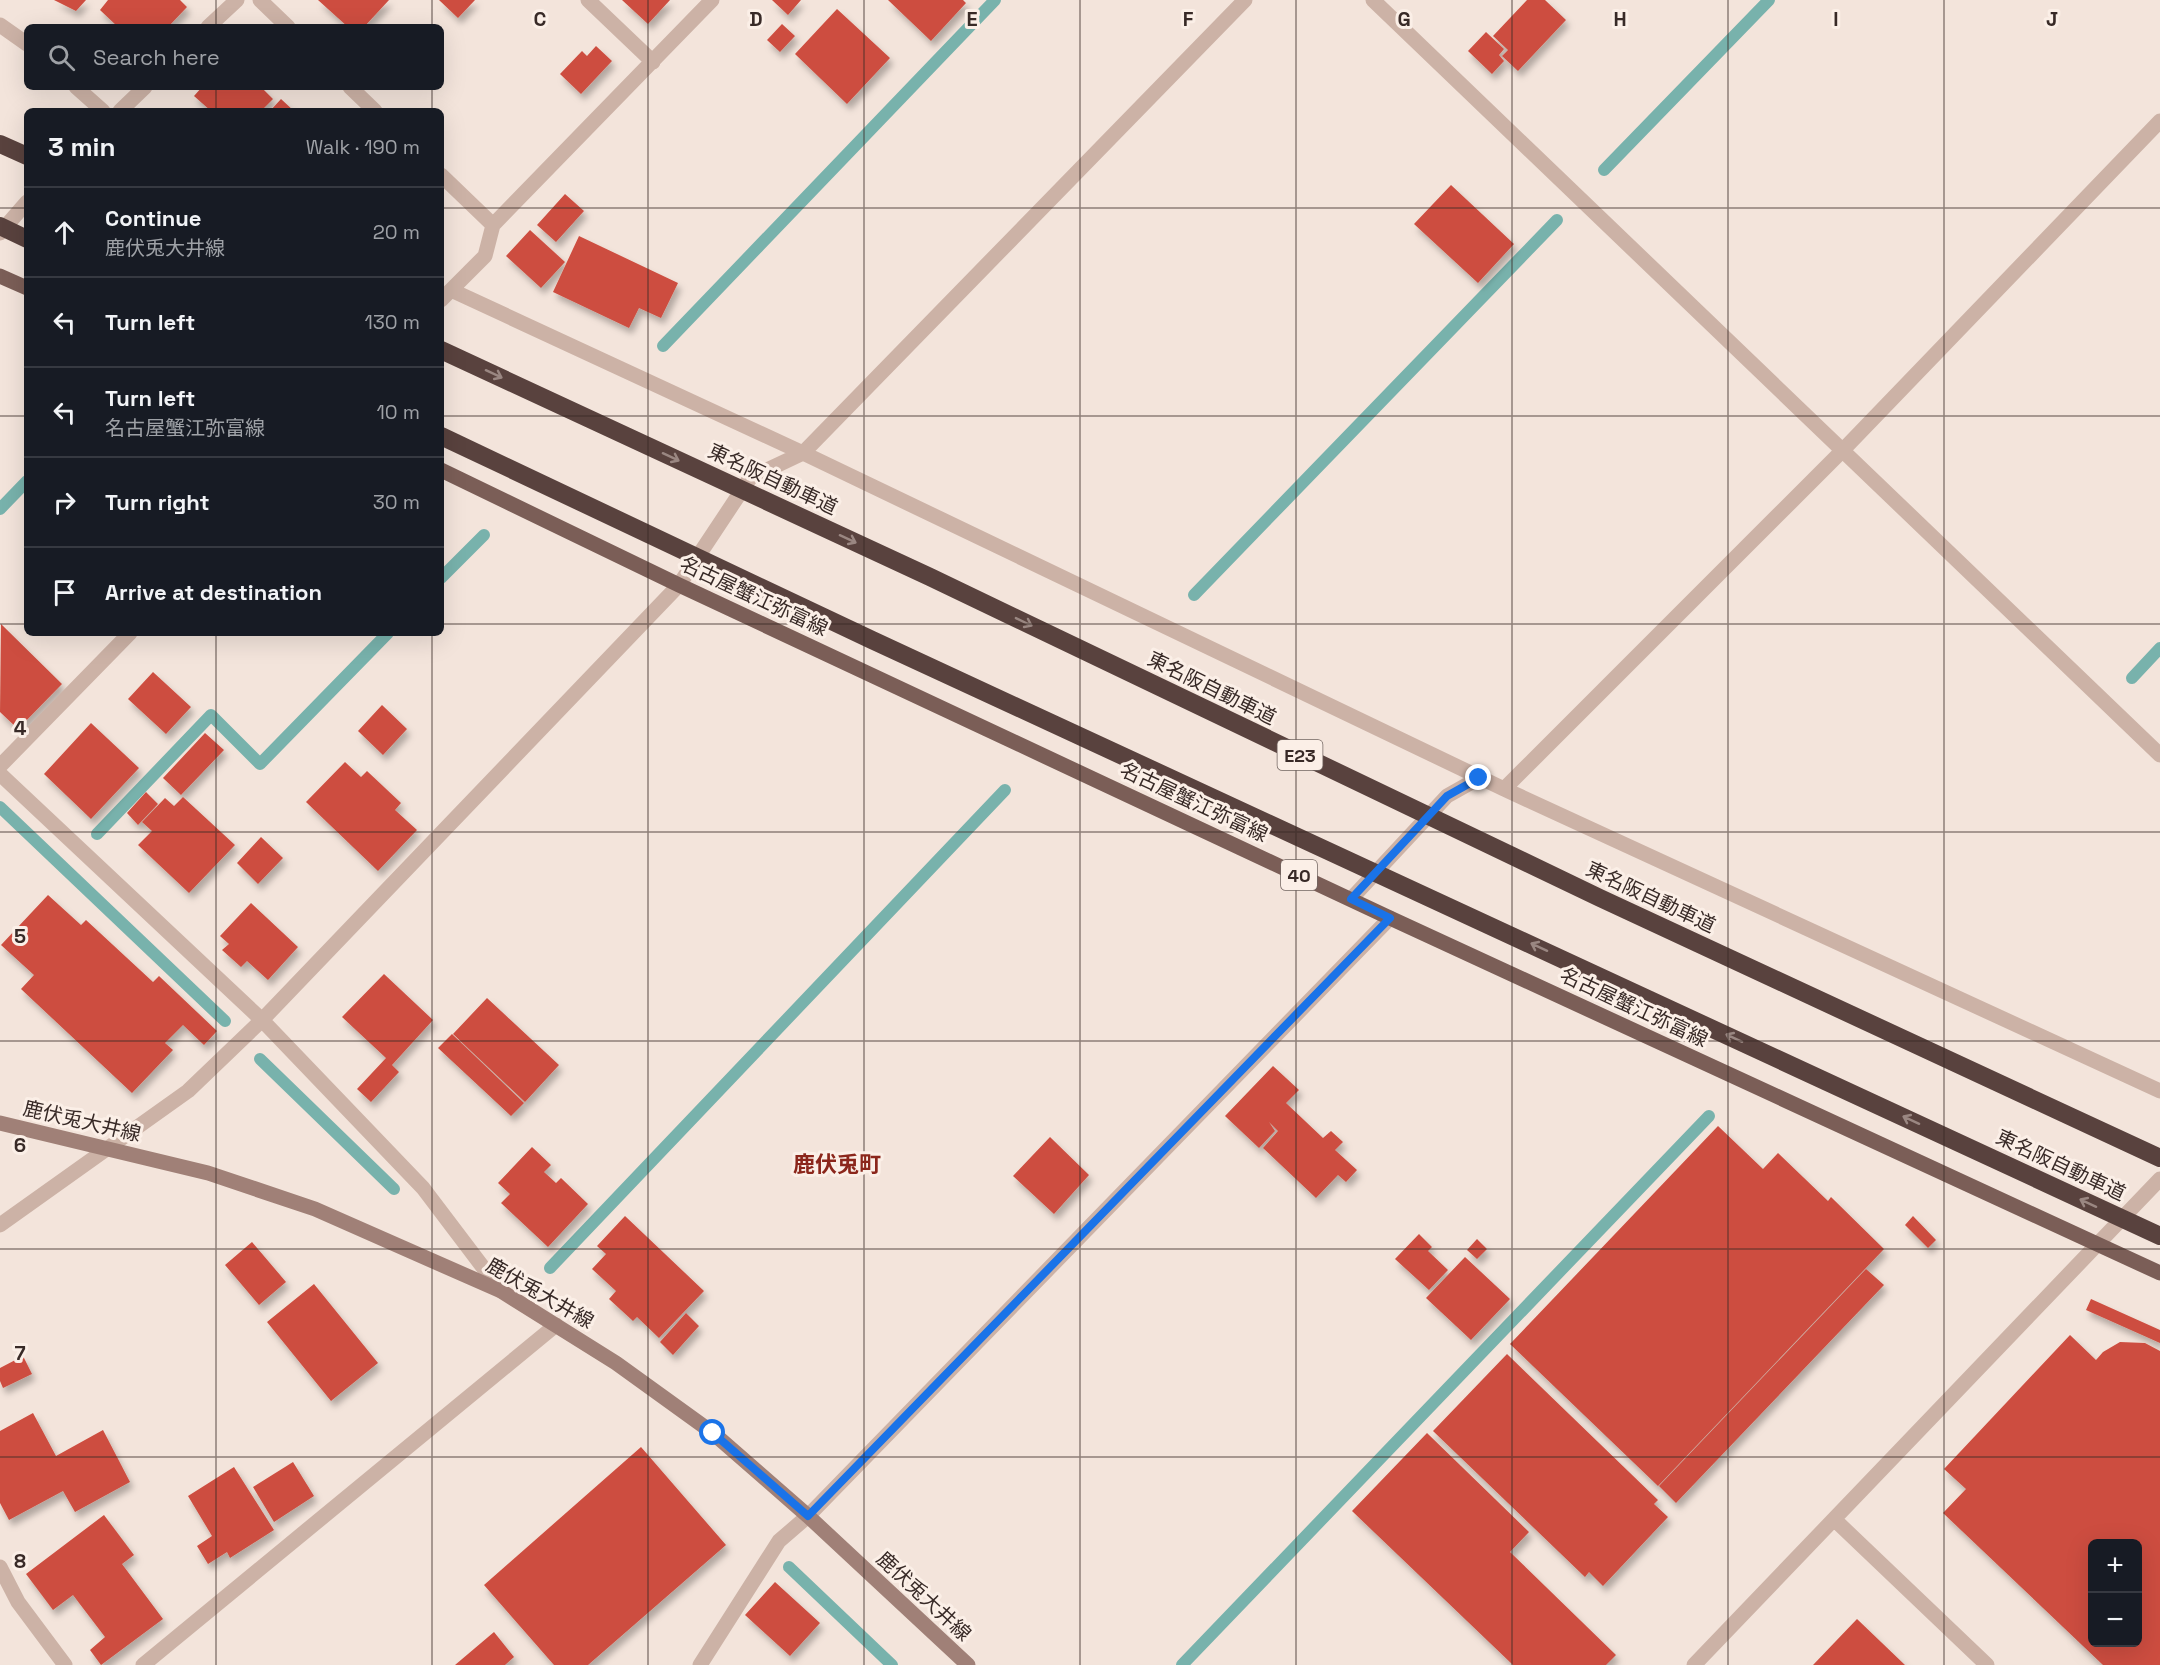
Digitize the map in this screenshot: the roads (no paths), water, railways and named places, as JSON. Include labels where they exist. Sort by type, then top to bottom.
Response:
[{"type":"highway","points":[[0,144],[24,155]]},
{"type":"highway","points":[[0,226],[24,238]]},
{"type":"highway","name":"東名阪自動車道","points":[[444,351],[930,577],[1600,898],[2160,1158]]},
{"type":"highway","name":"東名阪自動車道","points":[[444,437],[872,640],[2160,1236]]},
{"type":"main road","points":[[0,276],[24,287]]},
{"type":"main road","name":"名古屋蟹江弥富線","points":[[444,471],[679,585],[1390,918],[2160,1273]]},
{"type":"main road","name":"鹿伏兎大井線","points":[[0,1123],[108,1147],[208,1173],[315,1209],[501,1291],[616,1362],[713,1433],[808,1516],[968,1665]]},
{"type":"street","points":[[211,24],[237,0]]},
{"type":"street","points":[[260,0],[285,24]]},
{"type":"street","points":[[588,0],[652,62]]},
{"type":"street","points":[[712,0],[493,225],[485,256],[446,295],[803,453],[1479,778],[2160,1091]]},
{"type":"street","points":[[0,1226],[188,1091],[262,1020],[679,585],[750,478],[803,453],[1245,0]]},
{"type":"street","points":[[1373,0],[2160,755]]},
{"type":"street","points":[[0,25],[24,42]]},
{"type":"street","points":[[79,90],[100,108]]},
{"type":"street","points":[[123,108],[143,90]]},
{"type":"street","points":[[353,90],[372,108]]},
{"type":"street","points":[[1504,789],[1843,450],[2160,122]]},
{"type":"street","points":[[444,178],[493,225]]},
{"type":"street","points":[[0,233],[24,205]]},
{"type":"street","points":[[0,766],[127,636]]},
{"type":"street","points":[[0,774],[262,1020],[423,1188],[501,1291]]},
{"type":"street","points":[[1351,899],[1447,796],[1479,778]]},
{"type":"street","points":[[700,1665],[779,1541],[808,1516],[1390,918]]},
{"type":"street","points":[[1694,1665],[2160,1179]]},
{"type":"street","points":[[143,1665],[555,1325]]},
{"type":"street","points":[[1835,1520],[1987,1665]]},
{"type":"street","points":[[0,1567],[18,1602],[65,1665]]},
{"type":"waterway","points":[[663,346],[995,0]]},
{"type":"waterway","points":[[1604,170],[1769,0]]},
{"type":"waterway","points":[[1194,595],[1557,220]]},
{"type":"waterway","points":[[0,509],[24,484]]},
{"type":"waterway","points":[[444,575],[484,535]]},
{"type":"waterway","points":[[97,834],[211,715],[260,764],[385,636]]},
{"type":"waterway","points":[[2132,678],[2160,648]]},
{"type":"waterway","points":[[550,1268],[1005,790]]},
{"type":"waterway","points":[[0,807],[225,1021]]},
{"type":"waterway","points":[[260,1059],[394,1189]]},
{"type":"waterway","points":[[1182,1665],[1709,1116]]},
{"type":"waterway","points":[[789,1567],[892,1665]]},
{"type":"district","name":"鹿伏兎町","points":[[837,1164]]}]
